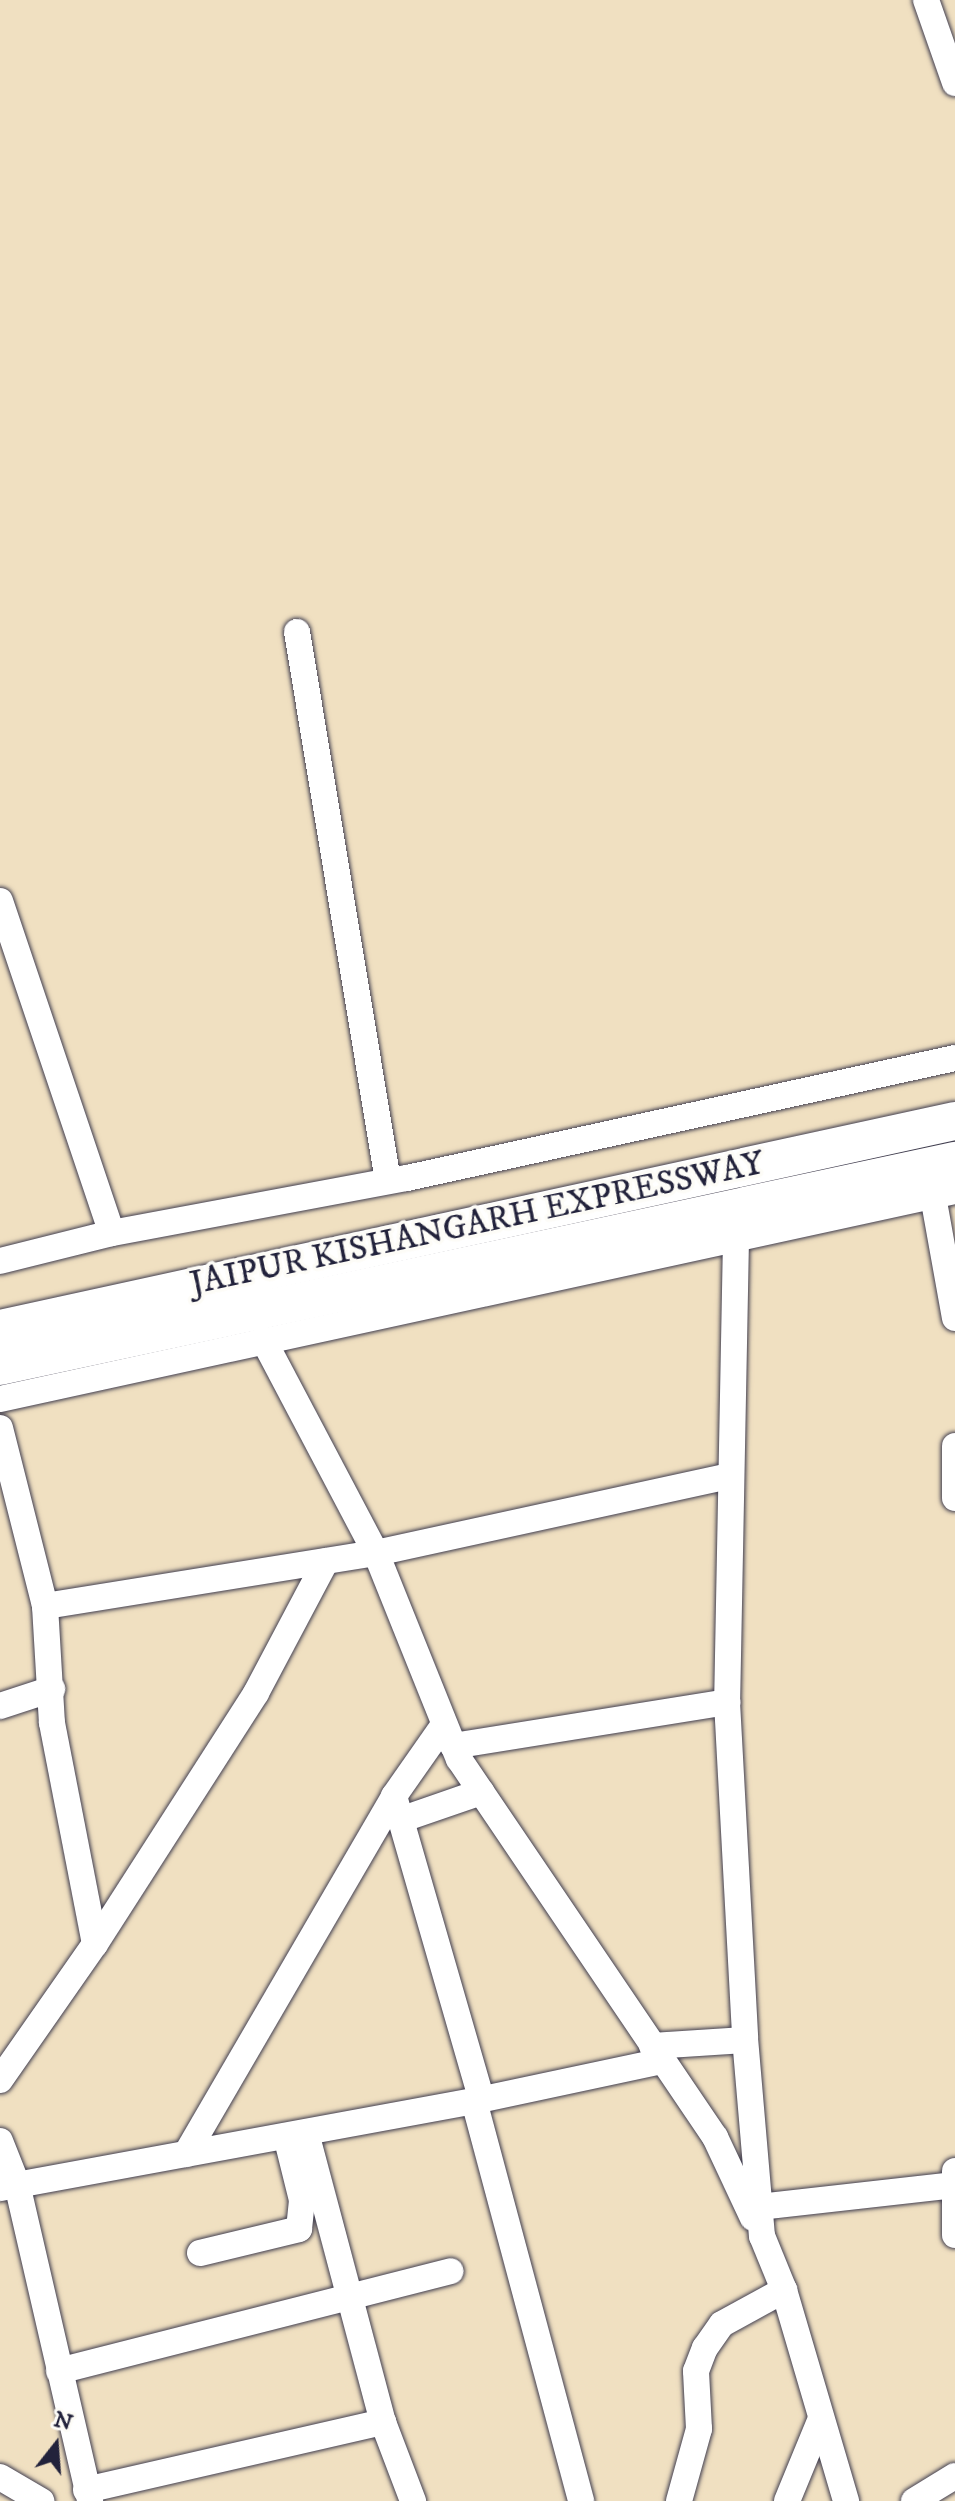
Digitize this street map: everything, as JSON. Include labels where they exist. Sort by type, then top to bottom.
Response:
[{"type":"highway","name":"JAIPUR KISHANGARH EXPRESSWAY","points":[[0,1329],[955,1121]]},
{"type":"highway","name":"JAIPUR KISHANGARH EXPRESSWAY","points":[[0,1366],[955,1161]]},
{"type":"street","points":[[926,0],[955,83]]},
{"type":"street","points":[[297,632],[324,768],[388,1181]]},
{"type":"street","points":[[0,901],[112,1233]]},
{"type":"street","points":[[0,1261],[112,1233],[388,1181],[955,1058]]},
{"type":"street","points":[[0,1399],[263,1339],[944,1194],[955,1318]]},
{"type":"street","points":[[736,1239],[727,1702],[745,2040],[762,2236]]},
{"type":"street","points":[[263,1339],[376,1553],[448,1736],[481,1792],[715,2137],[784,2290],[846,2501]]},
{"type":"street","points":[[0,1428],[45,1606],[52,1723],[95,1944]]},
{"type":"street","points":[[955,1446],[955,1498]]},
{"type":"street","points":[[45,1606],[376,1553],[730,1476]]},
{"type":"street","points":[[0,2080],[95,1944],[256,1693],[326,1561]]},
{"type":"street","points":[[0,1706],[52,1689]]},
{"type":"street","points":[[186,2154],[398,1808],[448,1736],[727,1702]]},
{"type":"street","points":[[398,1808],[481,1792]]},
{"type":"street","points":[[398,1808],[478,2100],[581,2501]]},
{"type":"street","points":[[9,2186],[478,2100],[657,2053],[745,2040]]},
{"type":"street","points":[[200,2253],[299,2229],[302,2200],[296,2134]]},
{"type":"street","points":[[296,2134],[350,2298],[383,2422],[413,2501]]},
{"type":"street","points":[[0,2141],[88,2496],[383,2422]]},
{"type":"street","points":[[759,2207],[954,2180],[955,2235]]},
{"type":"street","points":[[59,2371],[450,2271]]},
{"type":"street","points":[[679,2501],[699,2429],[696,2371],[705,2348],[722,2324],[784,2290]]},
{"type":"street","points":[[787,2501],[820,2421]]},
{"type":"street","points":[[914,2501],[955,2476]]},
{"type":"street","points":[[0,2477],[41,2501]]}]
